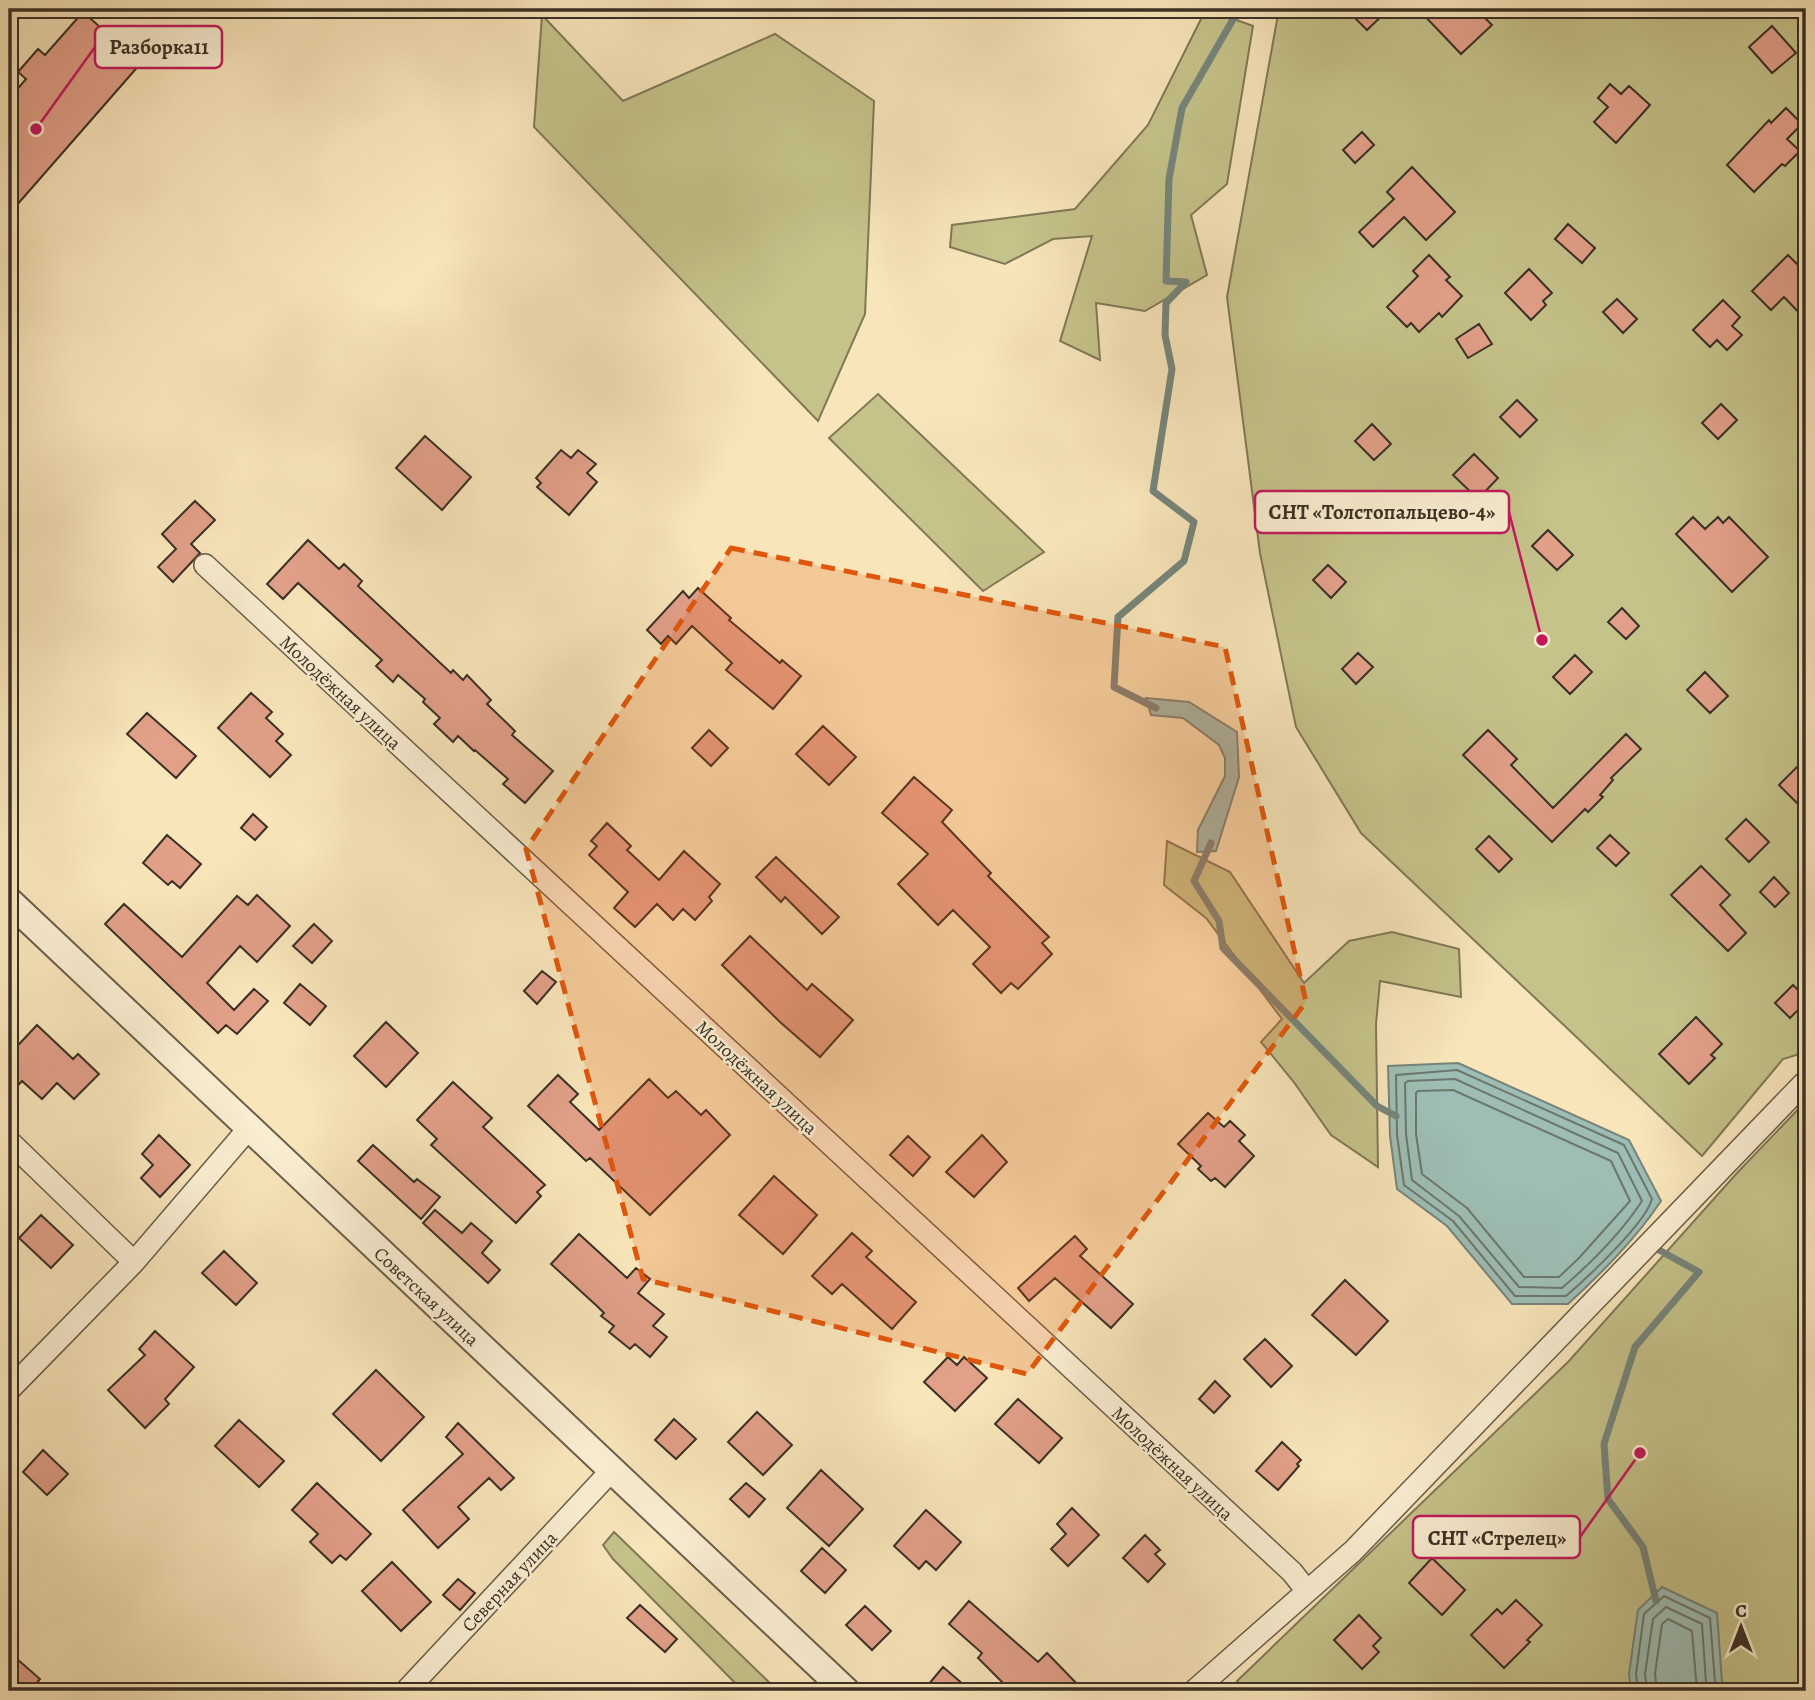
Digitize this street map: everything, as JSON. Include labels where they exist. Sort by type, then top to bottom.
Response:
[{"type":"street","name":"Молодёжная улица","points":[[205,565],[1281,1563],[1307,1591]]},
{"type":"street","name":"Советская улица","points":[[9,901],[846,1691]]},
{"type":"street","points":[[1194,1691],[1353,1551],[1803,1084]]},
{"type":"street","points":[[9,1390],[134,1262],[249,1128]]},
{"type":"street","points":[[9,1141],[134,1262]]},
{"type":"street","name":"Северная улица","points":[[406,1691],[612,1470]]},
{"type":"highlighted area","points":[[731,548],[1225,647],[1306,1002],[1027,1374],[643,1279],[526,849]]},
{"type":"shaded area","points":[[1206,9],[1253,26],[1227,184],[1191,215],[1207,275],[1145,311],[1096,303],[1100,360],[1060,341],[1092,236],[1053,239],[1005,264],[950,247],[952,225],[1075,209],[1148,125]]},
{"type":"shaded area","points":[[1279,9],[1806,9],[1806,1052],[1783,1059],[1702,1156],[1361,833],[1296,727],[1260,553],[1227,297]]},
{"type":"shaded area","points":[[542,15],[623,101],[775,34],[874,101],[865,314],[818,421],[534,127]]},
{"type":"shaded area","points":[[878,394],[1044,552],[983,591],[829,438]]},
{"type":"shaded area","points":[[1167,841],[1230,872],[1304,983],[1349,941],[1392,932],[1459,949],[1461,997],[1380,981],[1376,1024],[1378,1167],[1331,1135],[1293,1081],[1261,1042],[1282,1019],[1206,918],[1164,885]]},
{"type":"shaded area","points":[[1806,1101],[1806,1691],[1247,1691],[1237,1681],[1569,1361],[1737,1173]]},
{"type":"shaded area","points":[[614,1532],[778,1691],[743,1691],[613,1559],[603,1545]]},
{"type":"water","points":[[1146,698],[1189,702],[1237,732],[1239,777],[1216,851],[1197,852],[1198,830],[1225,776],[1225,758],[1219,745],[1183,718],[1151,715]]},
{"type":"water","points":[[1458,1063],[1629,1140],[1661,1201],[1618,1255],[1568,1304],[1512,1304],[1447,1226],[1397,1189],[1390,1136],[1388,1066]]},
{"type":"water","points":[[1662,1587],[1717,1613],[1722,1682],[1726,1691],[1631,1691],[1629,1674],[1638,1610]]},
{"type":"building","points":[[1346,9],[1389,9],[1367,30]]},
{"type":"building","points":[[1418,9],[1476,9],[1492,25],[1461,54]]},
{"type":"building","points":[[83,12],[141,63],[9,214],[9,99],[26,79],[18,72],[38,49],[45,55]]},
{"type":"building","points":[[1772,26],[1796,53],[1772,73],[1749,47]]},
{"type":"building","points":[[1610,84],[1621,94],[1629,86],[1650,105],[1616,143],[1594,122],[1608,107],[1598,98]]},
{"type":"building","points":[[1786,108],[1802,124],[1787,139],[1800,151],[1785,166],[1782,164],[1754,192],[1727,165],[1769,120],[1771,123]]},
{"type":"building","points":[[1362,132],[1374,145],[1355,163],[1343,150]]},
{"type":"building","points":[[1412,167],[1455,212],[1426,240],[1404,217],[1373,247],[1359,232],[1394,199],[1387,192]]},
{"type":"building","points":[[1568,224],[1595,248],[1582,263],[1555,239]]},
{"type":"building","points":[[1429,255],[1450,277],[1446,280],[1462,296],[1442,317],[1439,313],[1419,332],[1411,323],[1407,327],[1387,307],[1418,276],[1413,271]]},
{"type":"building","points":[[1788,255],[1806,273],[1806,320],[1784,297],[1771,310],[1752,291]]},
{"type":"building","points":[[1529,269],[1552,293],[1543,301],[1546,305],[1531,320],[1505,293]]},
{"type":"building","points":[[1617,299],[1637,319],[1623,333],[1603,312]]},
{"type":"building","points":[[1723,300],[1740,317],[1732,326],[1742,335],[1727,350],[1717,340],[1710,347],[1693,330]]},
{"type":"building","points":[[1479,324],[1492,344],[1468,358],[1456,339]]},
{"type":"building","points":[[1517,400],[1537,420],[1520,437],[1500,417]]},
{"type":"building","points":[[1721,404],[1737,420],[1718,439],[1702,423]]},
{"type":"building","points":[[1372,424],[1391,444],[1374,460],[1355,441]]},
{"type":"building","points":[[425,436],[471,477],[442,510],[396,468]]},
{"type":"building","points":[[561,450],[571,458],[578,450],[596,464],[587,473],[597,482],[569,515],[537,487],[541,483],[536,478]]},
{"type":"building","points":[[1474,454],[1498,478],[1478,499],[1453,475]]},
{"type":"building","points":[[195,501],[215,520],[191,544],[200,553],[173,582],[158,567],[176,549],[162,534]]},
{"type":"building","points":[[1693,517],[1705,529],[1718,517],[1723,523],[1729,517],[1768,557],[1732,592],[1676,534]]},
{"type":"building","points":[[1548,530],[1573,555],[1557,570],[1532,546]]},
{"type":"building","points":[[308,540],[339,569],[344,564],[362,581],[358,586],[451,673],[453,670],[463,680],[467,675],[491,700],[487,704],[515,731],[512,735],[553,771],[525,803],[503,784],[508,779],[475,750],[458,736],[453,742],[434,724],[440,718],[423,702],[425,699],[398,675],[393,682],[376,666],[382,660],[298,583],[283,599],[267,584]]},
{"type":"building","points":[[1328,565],[1346,582],[1331,598],[1313,580]]},
{"type":"building","points":[[698,588],[731,618],[729,620],[780,663],[782,660],[801,676],[773,709],[726,670],[732,663],[692,626],[676,644],[668,636],[661,644],[647,630],[683,591],[689,598]]},
{"type":"building","points":[[1622,608],[1639,626],[1626,639],[1608,622]]},
{"type":"building","points":[[1358,653],[1373,667],[1356,684],[1342,669]]},
{"type":"building","points":[[1575,655],[1592,672],[1570,694],[1553,677]]},
{"type":"building","points":[[1705,672],[1728,696],[1710,713],[1687,690]]},
{"type":"building","points":[[251,693],[272,712],[266,718],[283,734],[276,741],[291,755],[270,777],[218,728]]},
{"type":"building","points":[[147,713],[196,756],[176,778],[127,734]]},
{"type":"building","points":[[823,726],[856,757],[829,785],[796,754]]},
{"type":"building","points":[[709,730],[728,748],[711,766],[692,748]]},
{"type":"building","points":[[1488,730],[1517,759],[1511,765],[1553,808],[1626,734],[1641,749],[1611,778],[1613,780],[1600,795],[1603,797],[1588,812],[1585,809],[1552,842],[1463,755]]},
{"type":"building","points":[[1806,758],[1806,812],[1779,785]]},
{"type":"building","points":[[914,777],[952,810],[942,822],[991,873],[988,876],[1049,937],[1042,943],[1052,954],[1018,989],[1011,983],[1001,993],[973,964],[990,947],[953,910],[938,925],[898,884],[928,854],[882,813]]},
{"type":"building","points":[[253,814],[267,827],[255,840],[241,828]]},
{"type":"building","points":[[1746,819],[1769,842],[1749,862],[1726,839]]},
{"type":"building","points":[[607,823],[631,846],[627,850],[659,880],[684,851],[720,884],[709,897],[712,901],[695,920],[683,909],[673,920],[657,904],[635,927],[614,908],[628,892],[589,855],[597,846],[591,841]]},
{"type":"building","points":[[167,835],[201,864],[180,888],[172,881],[168,885],[143,863]]},
{"type":"building","points":[[1610,835],[1629,853],[1616,866],[1597,848]]},
{"type":"building","points":[[1489,836],[1512,859],[1499,872],[1476,849]]},
{"type":"building","points":[[776,857],[839,917],[822,934],[785,897],[781,902],[756,877]]},
{"type":"building","points":[[1701,866],[1730,895],[1720,905],[1746,933],[1728,951],[1671,895]]},
{"type":"building","points":[[1774,877],[1789,893],[1775,907],[1760,892]]},
{"type":"building","points":[[257,895],[290,926],[257,962],[240,946],[207,983],[234,1010],[254,989],[268,1001],[237,1034],[226,1025],[218,1033],[105,924],[124,904],[182,957],[237,896],[248,905]]},
{"type":"building","points":[[314,924],[332,941],[312,963],[293,946]]},
{"type":"building","points":[[750,936],[807,990],[812,984],[853,1020],[820,1057],[722,965]]},
{"type":"building","points":[[542,971],[556,982],[537,1004],[524,991]]},
{"type":"building","points":[[300,984],[326,1006],[310,1025],[284,1003]]},
{"type":"building","points":[[1793,985],[1806,998],[1806,1002],[1790,1018],[1775,1003]]},
{"type":"building","points":[[1696,1017],[1722,1044],[1711,1055],[1715,1058],[1689,1084],[1659,1054]]},
{"type":"building","points":[[386,1022],[418,1053],[386,1087],[354,1056]]},
{"type":"building","points":[[37,1025],[73,1059],[78,1054],[99,1074],[74,1099],[57,1083],[42,1099],[22,1081],[9,1095],[9,1055]]},
{"type":"building","points":[[558,1075],[578,1094],[570,1102],[599,1130],[649,1079],[668,1098],[676,1091],[701,1115],[706,1110],[730,1135],[650,1215],[590,1158],[586,1161],[528,1106]]},
{"type":"building","points":[[453,1082],[492,1118],[483,1127],[545,1185],[537,1192],[541,1196],[516,1223],[431,1145],[437,1139],[417,1120]]},
{"type":"building","points":[[1208,1113],[1224,1127],[1230,1121],[1245,1135],[1239,1141],[1254,1156],[1225,1187],[1215,1178],[1211,1181],[1198,1169],[1201,1166],[1178,1144]]},
{"type":"building","points":[[159,1135],[190,1165],[160,1197],[141,1178],[153,1165],[142,1154]]},
{"type":"building","points":[[982,1135],[1007,1162],[974,1197],[946,1172]]},
{"type":"building","points":[[908,1136],[930,1157],[913,1176],[890,1155]]},
{"type":"building","points":[[373,1145],[414,1182],[417,1179],[440,1197],[421,1219],[358,1161]]},
{"type":"building","points":[[774,1176],[817,1215],[783,1254],[739,1215]]},
{"type":"building","points":[[435,1210],[462,1233],[471,1223],[492,1241],[482,1253],[500,1270],[488,1283],[423,1223]]},
{"type":"building","points":[[41,1215],[73,1245],[51,1268],[19,1238]]},
{"type":"building","points":[[852,1233],[872,1251],[866,1257],[916,1302],[892,1329],[842,1284],[832,1294],[812,1276]]},
{"type":"building","points":[[579,1234],[627,1278],[636,1268],[650,1279],[638,1293],[664,1314],[653,1326],[667,1337],[650,1357],[635,1344],[630,1349],[609,1332],[614,1326],[601,1316],[604,1313],[551,1264]]},
{"type":"building","points":[[1075,1236],[1087,1249],[1080,1256],[1133,1304],[1111,1328],[1055,1278],[1029,1301],[1018,1288]]},
{"type":"building","points":[[224,1251],[257,1283],[236,1305],[202,1273]]},
{"type":"building","points":[[1345,1280],[1388,1321],[1356,1355],[1312,1315]]},
{"type":"building","points":[[155,1331],[194,1367],[165,1399],[169,1404],[145,1428],[108,1390],[145,1355],[139,1349]]},
{"type":"building","points":[[1265,1339],[1292,1366],[1271,1387],[1244,1359]]},
{"type":"building","points":[[948,1357],[957,1365],[964,1357],[987,1378],[955,1411],[924,1382]]},
{"type":"building","points":[[376,1370],[424,1417],[381,1461],[333,1414]]},
{"type":"building","points":[[1215,1381],[1230,1396],[1214,1413],[1199,1399]]},
{"type":"building","points":[[1018,1399],[1062,1438],[1039,1463],[995,1424]]},
{"type":"building","points":[[757,1412],[792,1445],[763,1475],[728,1442]]},
{"type":"building","points":[[674,1419],[696,1439],[676,1459],[655,1440]]},
{"type":"building","points":[[239,1420],[284,1461],[259,1487],[215,1446]]},
{"type":"building","points":[[458,1423],[514,1478],[501,1490],[489,1478],[458,1507],[469,1519],[438,1548],[403,1510],[463,1454],[446,1437]]},
{"type":"building","points":[[1282,1442],[1301,1460],[1278,1490],[1256,1471]]},
{"type":"building","points":[[43,1450],[68,1474],[47,1495],[23,1472]]},
{"type":"building","points":[[821,1470],[863,1509],[829,1546],[787,1508]]},
{"type":"building","points":[[317,1483],[371,1534],[346,1560],[340,1555],[332,1563],[310,1542],[318,1534],[292,1510]]},
{"type":"building","points":[[746,1483],[765,1499],[749,1517],[730,1499]]},
{"type":"building","points":[[1072,1508],[1099,1535],[1068,1566],[1051,1549],[1066,1534],[1057,1524]]},
{"type":"building","points":[[926,1510],[961,1542],[936,1570],[926,1561],[919,1569],[894,1546]]},
{"type":"building","points":[[1145,1535],[1160,1550],[1155,1554],[1165,1564],[1148,1582],[1123,1558]]},
{"type":"building","points":[[822,1548],[846,1570],[825,1593],[801,1571]]},
{"type":"building","points":[[1432,1558],[1465,1590],[1442,1615],[1409,1583]]},
{"type":"building","points":[[392,1562],[431,1602],[401,1631],[362,1591]]},
{"type":"building","points":[[458,1579],[475,1593],[460,1610],[443,1595]]},
{"type":"building","points":[[1516,1600],[1542,1625],[1527,1640],[1530,1642],[1504,1668],[1471,1635],[1497,1609],[1502,1614]]},
{"type":"building","points":[[969,1601],[1038,1662],[1047,1653],[1084,1691],[1011,1691],[978,1658],[982,1653],[949,1624]]},
{"type":"building","points":[[640,1605],[677,1639],[665,1652],[627,1618]]},
{"type":"building","points":[[865,1606],[891,1631],[872,1650],[846,1625]]},
{"type":"building","points":[[1359,1615],[1381,1638],[1373,1646],[1379,1652],[1362,1669],[1334,1640]]},
{"type":"building","points":[[9,1652],[40,1679],[30,1691],[9,1691]]},
{"type":"building","points":[[943,1667],[971,1691],[923,1691]]},
{"type":"waterway","points":[[1156,708],[1114,687],[1118,617],[1184,561],[1194,522],[1153,491],[1172,369],[1165,335],[1166,303],[1186,282],[1166,281],[1169,179],[1182,108],[1239,9]]},
{"type":"waterway","points":[[1211,843],[1194,881],[1219,921],[1223,948],[1377,1106],[1396,1116]]},
{"type":"waterway","points":[[1656,1601],[1643,1547],[1608,1499],[1604,1444],[1635,1347],[1699,1272],[1659,1250]]},
{"type":"place","name":"Разборка11","points":[[36,129]]},
{"type":"place","name":"СНТ «Толстопальцево-4»","points":[[1542,640]]},
{"type":"place","name":"СНТ «Стрелец»","points":[[1640,1453]]}]
